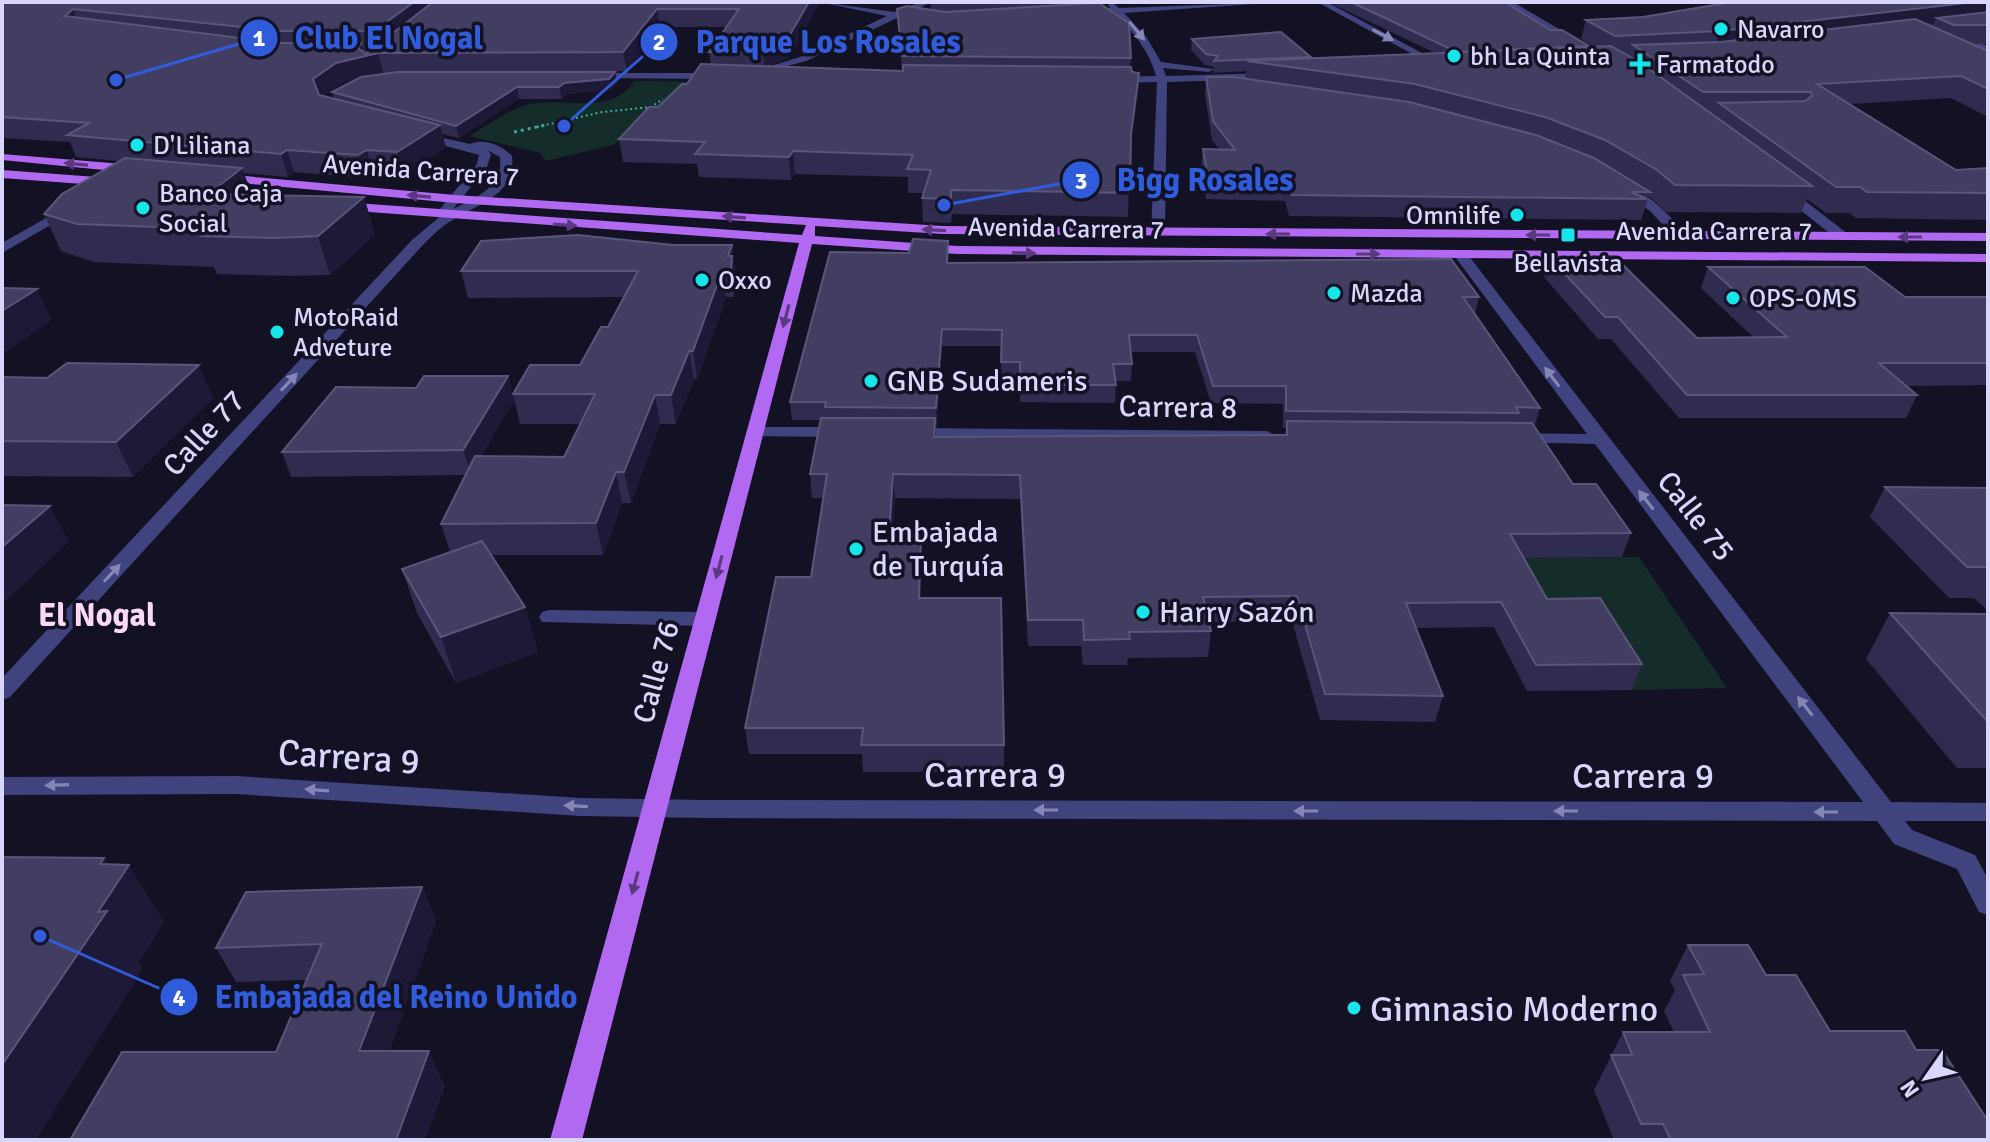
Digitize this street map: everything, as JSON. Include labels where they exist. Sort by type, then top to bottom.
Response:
[{"type":"main road","points":[[2,157],[156,171]]},
{"type":"main road","points":[[2,174],[129,184]]},
{"type":"main road","name":"Avenida Carrera 7","points":[[214,177],[1039,253],[1988,258]]},
{"type":"main road","name":"Avenida Carrera 7","points":[[326,204],[450,215],[809,231],[1988,237]]},
{"type":"main road","name":"Calle 76","points":[[566,1140],[809,231]]},
{"type":"street","points":[[823,2],[936,21]]},
{"type":"street","points":[[790,77],[743,76],[806,59],[892,15],[928,2]]},
{"type":"street","points":[[1070,13],[1114,6],[1280,2]]},
{"type":"street","points":[[1321,2],[1445,68]]},
{"type":"street","points":[[1507,2],[1588,49]]},
{"type":"street","points":[[1114,6],[1140,32],[1158,65],[1162,81],[1158,234]]},
{"type":"street","points":[[852,7],[867,16],[868,28]]},
{"type":"street","points":[[1970,25],[1950,31],[1988,50]]},
{"type":"street","points":[[1958,51],[1988,50]]},
{"type":"street","points":[[1096,80],[1282,80],[1158,65]]},
{"type":"street","points":[[1416,69],[1460,68]]},
{"type":"street","points":[[580,76],[728,76]]},
{"type":"street","points":[[1162,81],[1240,89]]},
{"type":"street","points":[[406,133],[459,144],[493,147],[506,156],[506,170],[483,200]]},
{"type":"street","points":[[450,215],[446,209],[483,165],[485,154],[459,144]]},
{"type":"street","points":[[1611,181],[1654,208],[1681,236]]},
{"type":"street","points":[[2,249],[113,182]]},
{"type":"street","points":[[1775,184],[1843,237]]},
{"type":"street","name":"Calle 77","points":[[2,692],[417,243],[450,215],[483,200]]},
{"type":"street","name":"Calle 75","points":[[1460,254],[1903,837],[1966,862],[1988,904]]},
{"type":"street","points":[[1610,254],[1619,271]]},
{"type":"street","points":[[755,432],[866,432]]},
{"type":"street","name":"Carrera 8","points":[[898,433],[1281,436]]},
{"type":"street","points":[[1504,438],[1599,439]]},
{"type":"street","points":[[549,617],[705,619]]},
{"type":"street","name":"Carrera 9","points":[[2,786],[236,785],[581,807],[654,808],[1988,812]]},
{"type":"path","points":[[507,134],[602,112],[651,107]]},
{"type":"green space","points":[[634,81],[717,82],[656,115],[613,145],[545,161],[541,153],[469,136],[523,106],[612,99]]},
{"type":"green space","points":[[1639,557],[1727,688],[1632,690],[1539,624],[1502,558]]},
{"type":"building","points":[[2,2],[414,2],[374,31],[280,31],[73,9],[65,16],[280,43],[361,43],[358,48],[366,54],[433,2],[809,2],[788,38],[765,46],[763,53],[709,52],[739,9],[657,9],[623,52],[378,53],[336,63],[313,79],[319,95],[440,125],[397,152],[367,150],[358,155],[287,150],[281,154],[67,135],[89,123],[2,117]]},
{"type":"building","points":[[1351,2],[1505,2],[1550,30],[1562,30],[1589,46],[1457,52]]},
{"type":"building","points":[[1732,2],[1975,2],[1720,31],[1615,36],[1586,20],[1643,17]]},
{"type":"building","points":[[1099,3],[1129,23],[1131,58],[902,56],[897,9],[907,6],[945,12]]},
{"type":"building","points":[[1988,12],[1988,25],[1954,25],[1937,18]]},
{"type":"building","points":[[1915,19],[1988,51],[1988,89],[1961,76],[1817,84],[1956,170],[1988,168],[1988,193],[1867,192],[1860,187],[1836,187],[1719,103],[1805,101],[1812,96],[1811,92],[1703,92],[1633,45],[1721,42]]},
{"type":"building","points":[[1281,32],[1311,57],[1214,61],[1218,56],[1206,54],[1192,39]]},
{"type":"building","points":[[1611,46],[1641,63],[1812,186],[1675,185],[1657,170],[1605,140],[1545,117],[1415,84],[1247,61]]},
{"type":"building","points":[[701,64],[903,71],[903,65],[1131,67],[1132,72],[1139,73],[1131,134],[1130,193],[951,190],[951,199],[922,198],[931,170],[907,169],[913,155],[793,151],[789,157],[695,154],[705,142],[619,139],[649,107],[658,107],[682,84],[687,84]]},
{"type":"building","points":[[398,72],[615,72],[609,79],[564,83],[559,87],[517,87],[456,126],[332,92],[361,77]]},
{"type":"building","points":[[1206,77],[1234,77],[1409,102],[1536,135],[1594,158],[1650,192],[1631,192],[1647,199],[1292,195],[1288,182],[1208,179],[1203,149],[1235,150],[1213,121]]},
{"type":"building","points":[[125,158],[242,168],[208,194],[364,197],[318,236],[202,236],[212,229],[77,224],[44,214],[62,194]]},
{"type":"building","points":[[578,235],[673,245],[732,245],[728,256],[732,256],[731,271],[722,271],[693,351],[689,351],[671,395],[655,395],[624,472],[616,472],[596,523],[441,524],[475,456],[564,457],[595,394],[513,394],[530,365],[580,365],[601,327],[608,327],[638,271],[461,271],[481,241]]},
{"type":"building","points":[[913,239],[948,241],[947,263],[1451,259],[1479,297],[1463,297],[1540,408],[1516,407],[1519,413],[1286,411],[1286,386],[1213,386],[1197,335],[1129,335],[1132,364],[1113,364],[1116,385],[1020,385],[1020,362],[1001,362],[1002,330],[942,329],[936,408],[825,407],[826,402],[790,402],[830,252],[909,253]]},
{"type":"building","points":[[1614,256],[1697,338],[1787,337],[1708,267],[1865,267],[1905,297],[1988,297],[1988,363],[1879,363],[1917,395],[1687,395],[1618,317],[1605,317],[1549,257]]},
{"type":"building","points":[[2,288],[37,289],[2,311]]},
{"type":"building","points":[[67,363],[199,365],[116,442],[2,441],[2,377],[47,378]]},
{"type":"building","points":[[424,376],[508,376],[463,450],[282,452],[336,387],[416,388]]},
{"type":"building","points":[[821,418],[935,418],[934,437],[1287,435],[1287,421],[1532,423],[1573,484],[1596,484],[1631,533],[1510,534],[1547,599],[1600,598],[1642,664],[1536,665],[1501,602],[1406,603],[1443,696],[1325,694],[1297,596],[1203,597],[1211,631],[1129,632],[1130,639],[1084,640],[1083,620],[1028,620],[1020,475],[893,474],[889,537],[921,537],[919,598],[1001,598],[1004,745],[861,745],[863,728],[745,728],[776,577],[811,577],[827,474],[810,474]]},
{"type":"building","points":[[1885,487],[1988,488],[1988,567],[1967,567]]},
{"type":"building","points":[[2,505],[50,506],[2,547]]},
{"type":"building","points":[[482,541],[525,607],[441,637],[402,569]]},
{"type":"building","points":[[1890,613],[1988,614],[1988,721],[1987,721]]},
{"type":"building","points":[[2,857],[104,858],[100,864],[129,865],[98,912],[107,911],[2,1065]]},
{"type":"building","points":[[422,887],[359,1051],[429,1051],[396,1140],[70,1140],[122,1052],[276,1052],[322,944],[216,948],[246,892]]},
{"type":"building","points":[[1688,945],[1748,945],[1766,975],[1796,975],[1830,1031],[1905,1031],[1916,1050],[1942,1050],[1988,1121],[1988,1140],[1671,1140],[1663,1124],[1641,1124],[1611,1055],[1632,1055],[1623,1032],[1710,1032],[1683,975],[1704,974]]},
{"type":"place","name":"Navarro","points":[[1721,29]]},
{"type":"place","name":"bh La Quinta","points":[[1454,56]]},
{"type":"place","name":"Farmatodo","points":[[1640,64]]},
{"type":"place","name":"Club El Nogal","points":[[116,80]]},
{"type":"place","name":"Parque Los Rosales","points":[[564,126]]},
{"type":"place","name":"D'Liliana","points":[[137,145]]},
{"type":"place","name":"Bigg Rosales","points":[[944,205]]},
{"type":"place","name":"Banco Caja Social","points":[[143,208]]},
{"type":"place","name":"Omnilife","points":[[1517,215]]},
{"type":"place","name":"Bellavista","points":[[1568,235]]},
{"type":"place","name":"Oxxo","points":[[702,280]]},
{"type":"place","name":"Mazda","points":[[1334,293]]},
{"type":"place","name":"OPS-OMS","points":[[1733,298]]},
{"type":"place","name":"MotoRaid Adveture","points":[[277,332]]},
{"type":"place","name":"GNB Sudameris","points":[[871,381]]},
{"type":"place","name":"Embajada de Turquía","points":[[856,549]]},
{"type":"place","name":"Harry Sazón","points":[[1143,612]]},
{"type":"place","name":"Embajada del Reino Unido","points":[[40,936]]},
{"type":"place","name":"Gimnasio Moderno","points":[[1354,1008]]},
{"type":"district","name":"El Nogal","points":[[97,615]]}]
